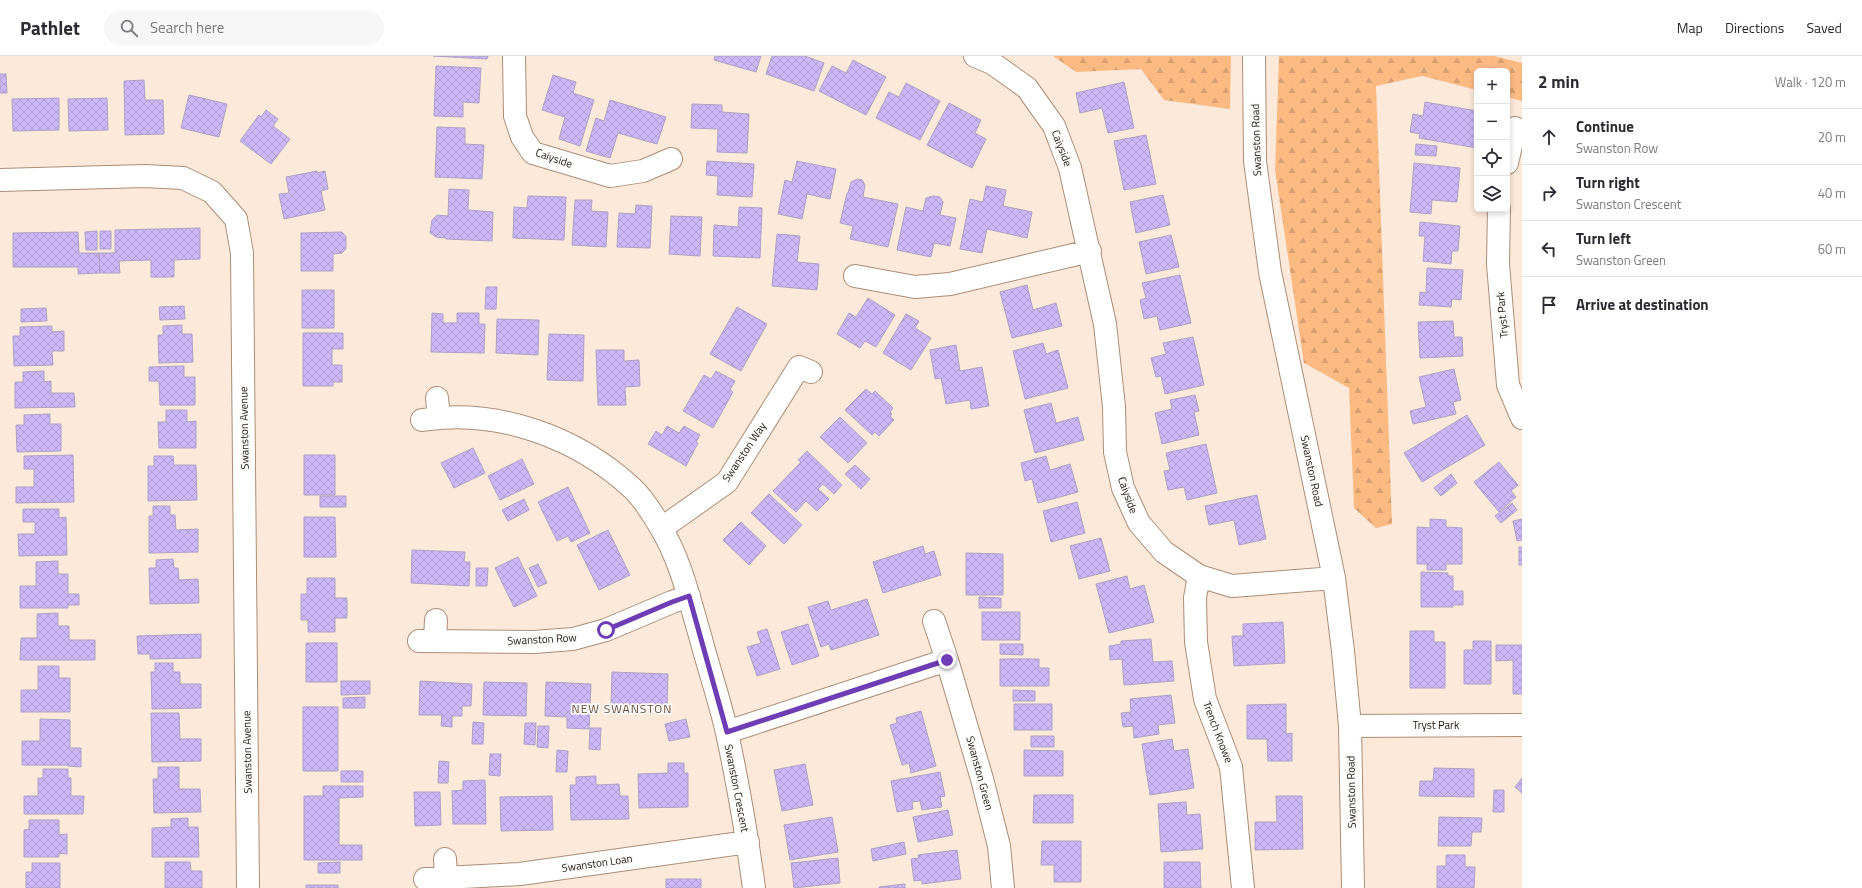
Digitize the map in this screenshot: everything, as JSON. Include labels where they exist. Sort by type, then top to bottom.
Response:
[{"type":"street","name":"Caiyside","points":[[514,56],[515,116],[522,137],[533,153],[610,176],[643,171],[671,159]]},
{"type":"street","name":"Caiyside","points":[[975,56],[992,64],[1027,88],[1054,126],[1070,168],[1090,251],[1105,324],[1114,407],[1115,452],[1123,488],[1139,524],[1164,552],[1199,576],[1232,586],[1334,578]]},
{"type":"street","name":"Swanston Road","points":[[1254,56],[1255,161],[1270,272],[1334,578],[1350,726],[1353,888]]},
{"type":"street","points":[[1512,162],[1515,128]]},
{"type":"street","name":"Swanston Avenue","points":[[0,180],[145,176],[183,178],[212,192],[236,219],[242,253],[248,888]]},
{"type":"street","name":"Tryst Park","points":[[1499,212],[1498,264],[1508,385],[1522,418]]},
{"type":"street","points":[[855,276],[915,287],[950,284],[1090,251]]},
{"type":"street","name":"Swanston Way","points":[[662,528],[727,482],[799,367],[811,372]]},
{"type":"street","name":"Swanston Crescent","points":[[432,411],[495,420],[536,430],[564,441],[600,463],[634,489],[662,528],[676,560],[689,596],[727,732],[748,842],[754,888]]},
{"type":"street","name":"Trench Knowe","points":[[1199,576],[1195,598],[1196,642],[1205,699],[1231,767],[1243,888]]},
{"type":"street","name":"Swanston Row","points":[[436,620],[427,641],[534,642],[573,639],[606,630],[689,596]]},
{"type":"street","name":"Swanston Green","points":[[934,621],[982,779],[997,838],[1002,888]]},
{"type":"street","points":[[727,732],[947,660]]},
{"type":"street","name":"Tryst Park","points":[[1350,726],[1522,725]]},
{"type":"street","name":"Swanston Loan","points":[[439,872],[520,874],[748,842]]},
{"type":"green space","points":[[1053,56],[1231,56],[1230,109],[1164,100],[1141,69],[1076,72]]},
{"type":"green space","points":[[1279,56],[1494,56],[1522,63],[1522,101],[1510,98],[1510,68],[1474,68],[1474,89],[1422,76],[1376,86],[1392,524],[1376,528],[1354,508],[1349,388],[1304,363],[1275,170]]},
{"type":"building","points":[[433,56],[488,56],[487,59]]},
{"type":"building","points":[[715,56],[761,56],[756,72],[714,60]]},
{"type":"building","points":[[772,56],[805,56],[824,63],[814,91],[766,74]]},
{"type":"building","points":[[853,60],[886,77],[866,115],[819,91],[832,66],[846,73]]},
{"type":"building","points":[[436,66],[481,68],[479,103],[463,102],[463,117],[434,116]]},
{"type":"building","points":[[0,74],[6,74],[7,93],[0,93]]},
{"type":"building","points":[[553,75],[576,82],[573,93],[594,100],[580,146],[559,139],[565,117],[542,110]]},
{"type":"building","points":[[144,80],[145,100],[163,100],[164,134],[125,135],[124,81]]},
{"type":"building","points":[[1124,82],[1134,128],[1108,133],[1102,108],[1080,113],[1076,93]]},
{"type":"building","points":[[906,83],[940,101],[920,140],[876,118],[889,92],[899,97]]},
{"type":"building","points":[[189,95],[227,104],[219,137],[181,128]]},
{"type":"building","points":[[59,98],[59,130],[13,131],[12,99]]},
{"type":"building","points":[[107,98],[108,130],[69,131],[68,99]]},
{"type":"building","points":[[610,100],[666,117],[657,144],[618,133],[610,158],[586,151],[596,118],[604,121]]},
{"type":"building","points":[[1425,102],[1474,110],[1474,147],[1419,138],[1420,134],[1410,132],[1413,114],[1423,116]]},
{"type":"building","points":[[949,103],[981,120],[975,133],[986,139],[972,168],[927,145]]},
{"type":"building","points":[[692,104],[722,105],[722,112],[749,114],[747,153],[717,152],[718,129],[691,128]]},
{"type":"building","points":[[266,110],[278,119],[273,126],[290,139],[271,164],[240,141],[259,115],[261,117]]},
{"type":"building","points":[[437,127],[465,128],[465,144],[484,145],[482,179],[435,177]]},
{"type":"building","points":[[1146,135],[1156,184],[1124,190],[1114,141]]},
{"type":"building","points":[[1416,144],[1437,146],[1436,156],[1415,155]]},
{"type":"building","points":[[707,161],[754,164],[752,197],[717,195],[718,176],[706,175]]},
{"type":"building","points":[[797,161],[836,169],[830,199],[807,194],[802,219],[778,214],[785,180],[792,182]]},
{"type":"building","points":[[1414,163],[1460,168],[1457,202],[1432,200],[1431,214],[1410,212]]},
{"type":"building","points":[[317,171],[317,173],[325,171],[328,189],[321,191],[325,210],[284,219],[279,194],[289,193],[286,177]]},
{"type":"building","points":[[857,179],[862,180],[865,185],[863,197],[898,204],[888,247],[850,239],[853,226],[840,223],[851,182]]},
{"type":"building","points":[[986,186],[1006,190],[1003,206],[1032,212],[1027,238],[987,229],[982,253],[960,249],[970,199],[983,202]]},
{"type":"building","points":[[449,189],[469,190],[468,210],[493,212],[492,241],[446,239],[436,237],[430,233],[432,220],[437,215],[448,216]]},
{"type":"building","points":[[1163,195],[1170,225],[1136,233],[1130,202]]},
{"type":"building","points":[[528,196],[566,197],[564,240],[513,238],[514,207],[527,208]]},
{"type":"building","points":[[933,196],[940,197],[943,202],[940,215],[956,218],[950,246],[934,243],[931,257],[897,250],[906,207],[923,211],[926,198]]},
{"type":"building","points":[[575,200],[592,200],[591,211],[608,212],[606,247],[572,245]]},
{"type":"building","points":[[636,205],[652,206],[650,248],[617,247],[619,213],[635,214]]},
{"type":"building","points":[[739,207],[762,208],[760,258],[713,256],[714,225],[738,227]]},
{"type":"building","points":[[671,216],[702,217],[700,256],[669,254]]},
{"type":"building","points":[[1420,222],[1460,226],[1458,251],[1452,251],[1451,264],[1423,261],[1425,236],[1419,236]]},
{"type":"building","points":[[200,228],[200,259],[174,260],[174,277],[151,277],[151,260],[119,261],[120,273],[100,273],[99,253],[115,253],[115,230]]},
{"type":"building","points":[[97,231],[97,250],[86,250],[85,232]]},
{"type":"building","points":[[100,231],[111,231],[111,249],[100,249]]},
{"type":"building","points":[[78,232],[79,253],[99,253],[100,273],[78,274],[78,267],[13,267],[13,233]]},
{"type":"building","points":[[342,232],[346,237],[346,249],[342,253],[333,254],[333,271],[301,271],[301,233]]},
{"type":"building","points":[[777,234],[800,236],[797,262],[819,264],[817,290],[772,286]]},
{"type":"building","points":[[1171,235],[1179,267],[1146,274],[1139,242]]},
{"type":"building","points":[[1427,268],[1463,270],[1461,300],[1452,299],[1451,307],[1419,305],[1420,292],[1426,293]]},
{"type":"building","points":[[1180,275],[1191,323],[1160,330],[1157,316],[1144,319],[1140,300],[1146,298],[1142,283]]},
{"type":"building","points":[[1027,285],[1033,310],[1056,303],[1062,326],[1012,338],[1000,292]]},
{"type":"building","points":[[486,287],[497,287],[496,309],[485,309]]},
{"type":"building","points":[[302,290],[334,290],[334,328],[302,328]]},
{"type":"building","points":[[868,298],[895,315],[876,347],[865,341],[860,348],[837,334],[849,313],[856,317]]},
{"type":"building","points":[[184,306],[185,319],[160,320],[159,307]]},
{"type":"building","points":[[737,307],[767,324],[741,371],[710,354]]},
{"type":"building","points":[[46,308],[47,321],[21,322],[21,309]]},
{"type":"building","points":[[432,313],[443,314],[443,323],[457,323],[457,313],[479,313],[479,324],[485,324],[484,353],[431,352]]},
{"type":"building","points":[[906,314],[919,321],[915,328],[931,338],[911,370],[883,353]]},
{"type":"building","points":[[497,319],[539,320],[538,355],[496,353]]},
{"type":"building","points":[[1453,321],[1454,337],[1462,337],[1463,356],[1420,358],[1418,322]]},
{"type":"building","points":[[182,325],[182,334],[192,334],[193,362],[159,363],[158,335],[163,335],[163,326]]},
{"type":"building","points":[[52,326],[52,332],[64,331],[64,351],[52,351],[53,365],[14,366],[13,336],[20,336],[20,327]]},
{"type":"building","points":[[303,333],[343,333],[343,349],[332,349],[332,365],[342,365],[342,382],[333,382],[333,386],[303,386]]},
{"type":"building","points":[[549,334],[584,335],[583,381],[547,380]]},
{"type":"building","points":[[1193,337],[1204,385],[1165,394],[1161,376],[1156,377],[1151,358],[1166,354],[1163,343]]},
{"type":"building","points":[[1043,343],[1046,354],[1058,350],[1068,388],[1025,399],[1013,351]]},
{"type":"building","points":[[956,345],[960,371],[982,367],[989,406],[971,409],[970,400],[946,404],[941,378],[935,379],[930,350]]},
{"type":"building","points":[[596,350],[624,350],[624,361],[639,360],[640,386],[625,387],[626,405],[598,405]]},
{"type":"building","points":[[184,366],[184,377],[195,377],[195,405],[160,405],[159,381],[149,381],[149,367]]},
{"type":"building","points":[[1454,369],[1461,400],[1453,402],[1456,414],[1413,424],[1410,411],[1426,407],[1419,377]]},
{"type":"building","points":[[44,371],[44,382],[51,381],[51,393],[74,393],[75,407],[15,408],[15,382],[23,382],[23,372]]},
{"type":"building","points":[[716,371],[735,381],[730,390],[733,392],[713,428],[683,411],[704,375],[711,379]]},
{"type":"building","points":[[866,389],[872,394],[875,391],[893,408],[890,412],[892,414],[890,416],[894,420],[879,436],[875,432],[872,435],[845,410]]},
{"type":"building","points":[[1195,395],[1199,411],[1194,412],[1199,435],[1162,444],[1155,413],[1172,409],[1170,400]]},
{"type":"building","points":[[1051,403],[1056,423],[1078,417],[1084,440],[1035,453],[1024,410]]},
{"type":"building","points":[[166,410],[187,410],[187,422],[196,421],[196,448],[159,448],[158,422],[166,422]]},
{"type":"building","points":[[50,414],[50,424],[61,424],[61,451],[17,452],[16,425],[24,425],[24,415]]},
{"type":"building","points":[[1467,415],[1485,445],[1422,482],[1404,453]]},
{"type":"building","points":[[840,417],[867,443],[848,463],[820,437]]},
{"type":"building","points":[[667,426],[679,433],[684,426],[700,435],[696,442],[698,443],[686,466],[648,444],[656,431],[662,435]]},
{"type":"building","points":[[1206,444],[1217,493],[1187,500],[1184,487],[1168,490],[1164,471],[1170,470],[1166,453]]},
{"type":"building","points":[[473,448],[485,473],[454,488],[441,463]]},
{"type":"building","points":[[807,451],[842,485],[834,494],[823,484],[818,489],[829,499],[817,511],[806,501],[796,512],[773,491],[801,462],[798,460]]},
{"type":"building","points":[[73,455],[74,502],[16,503],[16,487],[34,487],[34,469],[24,469],[24,456]]},
{"type":"building","points":[[304,455],[335,455],[335,495],[304,495]]},
{"type":"building","points":[[154,456],[173,456],[174,465],[196,465],[197,500],[148,501],[148,466],[154,466]]},
{"type":"building","points":[[1046,456],[1050,470],[1070,464],[1078,492],[1038,503],[1032,479],[1025,481],[1021,463]]},
{"type":"building","points":[[522,459],[534,484],[500,500],[488,476]]},
{"type":"building","points":[[1499,462],[1518,485],[1511,491],[1516,497],[1499,512],[1474,482]]},
{"type":"building","points":[[855,465],[870,479],[861,489],[845,474]]},
{"type":"building","points":[[1451,474],[1457,483],[1441,496],[1434,488]]},
{"type":"building","points":[[568,487],[590,533],[571,542],[568,536],[557,541],[538,502]]},
{"type":"building","points":[[769,494],[802,525],[784,544],[751,513]]},
{"type":"building","points":[[1257,495],[1266,539],[1239,545],[1234,520],[1209,525],[1205,506]]},
{"type":"building","points":[[320,496],[346,496],[346,507],[320,507]]},
{"type":"building","points":[[524,499],[529,510],[508,521],[502,510]]},
{"type":"building","points":[[1077,502],[1085,533],[1051,542],[1043,511]]},
{"type":"building","points":[[1512,503],[1517,510],[1501,523],[1495,516]]},
{"type":"building","points":[[153,506],[170,506],[170,515],[175,515],[176,530],[198,529],[198,552],[149,553],[149,516],[153,516]]},
{"type":"building","points":[[23,509],[59,509],[59,518],[66,517],[67,555],[19,556],[18,534],[35,534],[35,522],[23,522]]},
{"type":"building","points":[[304,517],[335,517],[336,557],[304,557]]},
{"type":"building","points":[[1430,519],[1446,520],[1446,527],[1462,528],[1462,564],[1446,564],[1446,570],[1427,570],[1427,564],[1417,564],[1417,527],[1430,528]]},
{"type":"building","points":[[1522,519],[1522,540],[1517,541],[1513,521]]},
{"type":"building","points":[[741,522],[766,546],[749,565],[723,540]]},
{"type":"building","points":[[608,530],[630,575],[599,590],[577,545]]},
{"type":"building","points":[[1101,538],[1110,571],[1079,579],[1070,546]]},
{"type":"building","points":[[923,546],[925,554],[934,551],[941,575],[883,593],[873,562]]},
{"type":"building","points":[[1519,547],[1522,547],[1522,565],[1519,565]]},
{"type":"building","points":[[412,550],[465,552],[464,562],[470,562],[469,586],[411,583]]},
{"type":"building","points":[[966,553],[1003,554],[1003,595],[966,595]]},
{"type":"building","points":[[518,557],[537,596],[514,607],[495,568]]},
{"type":"building","points":[[173,559],[174,568],[178,568],[179,580],[198,579],[199,603],[150,604],[149,568],[156,568],[156,560]]},
{"type":"building","points":[[58,561],[58,574],[68,574],[68,594],[79,594],[79,605],[68,605],[68,608],[20,608],[20,586],[36,586],[36,562]]},
{"type":"building","points":[[538,564],[547,583],[538,587],[529,568]]},
{"type":"building","points":[[476,568],[488,568],[487,586],[476,586]]},
{"type":"building","points":[[1421,572],[1448,573],[1448,576],[1453,576],[1453,591],[1463,591],[1463,605],[1453,605],[1453,607],[1421,607]]},
{"type":"building","points":[[1127,576],[1130,589],[1144,585],[1154,622],[1109,633],[1096,584]]},
{"type":"building","points":[[307,578],[335,578],[335,598],[347,598],[347,618],[335,618],[335,632],[308,632],[308,620],[301,620],[301,594],[307,594]]},
{"type":"building","points":[[979,597],[1001,598],[1001,608],[979,608]]},
{"type":"building","points":[[867,599],[879,635],[831,650],[829,644],[821,647],[808,607],[828,601],[831,610]]},
{"type":"building","points":[[982,612],[1020,612],[1020,640],[982,640]]},
{"type":"building","points":[[58,613],[58,626],[69,626],[69,640],[95,640],[95,660],[20,660],[21,638],[37,638],[37,614]]},
{"type":"building","points":[[1283,622],[1285,663],[1234,666],[1232,636],[1243,636],[1243,624]]},
{"type":"building","points":[[808,624],[819,656],[792,665],[781,632]]},
{"type":"building","points":[[767,629],[780,669],[757,676],[747,647],[761,643],[757,632]]},
{"type":"building","points":[[1410,631],[1434,631],[1434,642],[1445,642],[1445,688],[1410,688]]},
{"type":"building","points":[[201,634],[201,658],[150,659],[150,654],[138,654],[137,636]]},
{"type":"building","points":[[1151,639],[1153,662],[1172,661],[1174,681],[1124,685],[1122,659],[1110,660],[1109,646],[1121,644],[1121,641]]},
{"type":"building","points":[[1473,641],[1491,641],[1491,684],[1464,684],[1464,650],[1473,650]]},
{"type":"building","points":[[306,643],[337,643],[337,682],[306,682]]},
{"type":"building","points":[[1000,644],[1023,644],[1023,655],[1000,654]]},
{"type":"building","points":[[1496,645],[1522,645],[1522,694],[1513,694],[1513,660],[1496,661]]},
{"type":"building","points":[[1000,659],[1039,659],[1039,668],[1049,668],[1049,686],[1000,686]]},
{"type":"building","points":[[155,663],[173,663],[173,672],[180,672],[180,684],[201,684],[201,708],[152,709],[151,672],[155,672]]},
{"type":"building","points":[[38,666],[59,666],[59,678],[70,678],[70,712],[21,712],[21,690],[38,690]]},
{"type":"building","points":[[612,672],[668,674],[667,706],[611,704]]},
{"type":"building","points":[[341,681],[370,681],[370,694],[341,695]]},
{"type":"building","points":[[420,681],[472,684],[471,706],[462,706],[462,716],[452,716],[452,727],[441,726],[442,715],[419,715]]},
{"type":"building","points":[[484,682],[527,683],[526,716],[483,715]]},
{"type":"building","points":[[546,682],[591,684],[589,729],[567,728],[567,717],[545,716]]},
{"type":"building","points":[[1013,690],[1035,691],[1035,701],[1013,701]]},
{"type":"building","points":[[1171,695],[1175,723],[1158,725],[1159,734],[1134,738],[1133,726],[1123,727],[1121,713],[1131,712],[1130,699]]},
{"type":"building","points":[[365,697],[365,708],[343,708],[343,698]]},
{"type":"building","points":[[1014,704],[1052,704],[1052,730],[1014,730]]},
{"type":"building","points":[[1286,704],[1286,734],[1292,733],[1292,761],[1268,761],[1267,739],[1247,739],[1247,705]]},
{"type":"building","points":[[303,707],[338,707],[338,771],[303,771]]},
{"type":"building","points":[[921,711],[936,766],[911,773],[909,763],[902,765],[890,725],[897,723],[896,718]]},
{"type":"building","points":[[151,713],[179,713],[180,739],[201,739],[201,761],[152,762]]},
{"type":"building","points":[[40,719],[70,720],[70,748],[81,748],[81,767],[68,765],[22,765],[22,741],[40,741]]},
{"type":"building","points":[[686,719],[690,737],[669,741],[665,724]]},
{"type":"building","points":[[473,722],[484,723],[483,744],[472,744]]},
{"type":"building","points":[[525,723],[536,723],[535,745],[524,744]]},
{"type":"building","points":[[538,726],[549,726],[548,748],[537,747]]},
{"type":"building","points":[[590,728],[601,728],[600,750],[589,749]]},
{"type":"building","points":[[1031,736],[1054,736],[1054,747],[1031,747]]},
{"type":"building","points":[[1172,739],[1174,751],[1188,749],[1194,788],[1150,795],[1142,744]]},
{"type":"building","points":[[557,750],[568,751],[567,772],[556,772]]},
{"type":"building","points":[[1024,750],[1063,751],[1063,776],[1024,776]]},
{"type":"building","points":[[490,754],[501,754],[500,776],[489,775]]},
{"type":"building","points":[[439,761],[449,762],[448,783],[438,783]]},
{"type":"building","points":[[668,763],[684,763],[684,773],[688,773],[688,807],[639,808],[638,774],[668,773]]},
{"type":"building","points":[[805,764],[813,805],[782,811],[774,770]]},
{"type":"building","points":[[158,767],[179,767],[179,789],[200,789],[201,812],[154,813],[153,779],[158,779]]},
{"type":"building","points":[[1434,768],[1474,769],[1474,797],[1419,796],[1420,781],[1433,781]]},
{"type":"building","points":[[43,769],[68,769],[68,778],[71,778],[71,796],[84,796],[83,814],[24,814],[24,796],[38,796],[38,778],[43,778]]},
{"type":"building","points":[[341,771],[363,771],[363,782],[341,782]]},
{"type":"building","points":[[940,772],[945,796],[940,797],[942,807],[922,810],[920,801],[912,802],[913,809],[897,812],[891,781]]},
{"type":"building","points":[[596,776],[596,785],[619,784],[620,796],[628,796],[629,819],[571,820],[570,785],[576,785],[576,777]]},
{"type":"building","points":[[1522,778],[1522,793],[1515,787]]},
{"type":"building","points":[[485,780],[486,824],[453,824],[452,791],[463,790],[463,781]]},
{"type":"building","points":[[323,786],[363,786],[363,797],[339,798],[339,845],[362,845],[362,860],[304,860],[304,796],[323,796]]},
{"type":"building","points":[[1494,790],[1504,790],[1504,812],[1493,812]]},
{"type":"building","points":[[414,792],[440,792],[441,825],[415,826]]},
{"type":"building","points":[[1034,795],[1073,795],[1073,823],[1033,823]]},
{"type":"building","points":[[552,796],[553,830],[501,831],[500,797]]},
{"type":"building","points":[[1276,796],[1302,796],[1303,849],[1255,850],[1255,822],[1277,822]]},
{"type":"building","points":[[1186,802],[1187,815],[1200,814],[1203,849],[1161,852],[1158,804]]},
{"type":"building","points":[[948,810],[953,835],[918,842],[913,817]]},
{"type":"building","points":[[832,817],[838,852],[790,860],[784,825]]},
{"type":"building","points":[[1439,817],[1482,818],[1481,832],[1472,832],[1471,846],[1438,846]]},
{"type":"building","points":[[188,818],[188,827],[198,827],[199,857],[152,857],[152,828],[171,827],[171,819]]},
{"type":"building","points":[[29,820],[59,820],[59,835],[67,834],[67,854],[59,853],[59,857],[24,857],[24,830],[29,829]]},
{"type":"building","points":[[1042,841],[1081,841],[1081,882],[1054,882],[1054,865],[1041,865]]},
{"type":"building","points":[[904,842],[906,854],[873,861],[871,849]]},
{"type":"building","points":[[957,850],[961,879],[922,884],[922,880],[914,881],[911,859],[919,858],[918,855]]},
{"type":"building","points":[[1446,855],[1465,855],[1465,867],[1475,867],[1474,888],[1437,888],[1437,866],[1446,866]]},
{"type":"building","points":[[838,858],[840,883],[794,888],[791,863]]},
{"type":"building","points":[[165,862],[190,862],[191,871],[202,871],[202,888],[165,888]]},
{"type":"building","points":[[340,862],[340,873],[318,873],[318,863]]},
{"type":"building","points":[[1164,862],[1200,862],[1201,888],[1164,888]]},
{"type":"building","points":[[32,863],[60,863],[60,888],[26,888],[26,872],[32,872]]},
{"type":"building","points":[[666,879],[701,879],[701,888],[666,888]]},
{"type":"building","points":[[905,884],[905,888],[879,888],[879,887]]},
{"type":"building","points":[[306,885],[338,885],[338,888],[306,888]]},
{"type":"district","name":"NEW SWANSTON","points":[[622,709]]},
{"type":"route","points":[[606,630],[689,596],[727,732],[947,660]]}]
